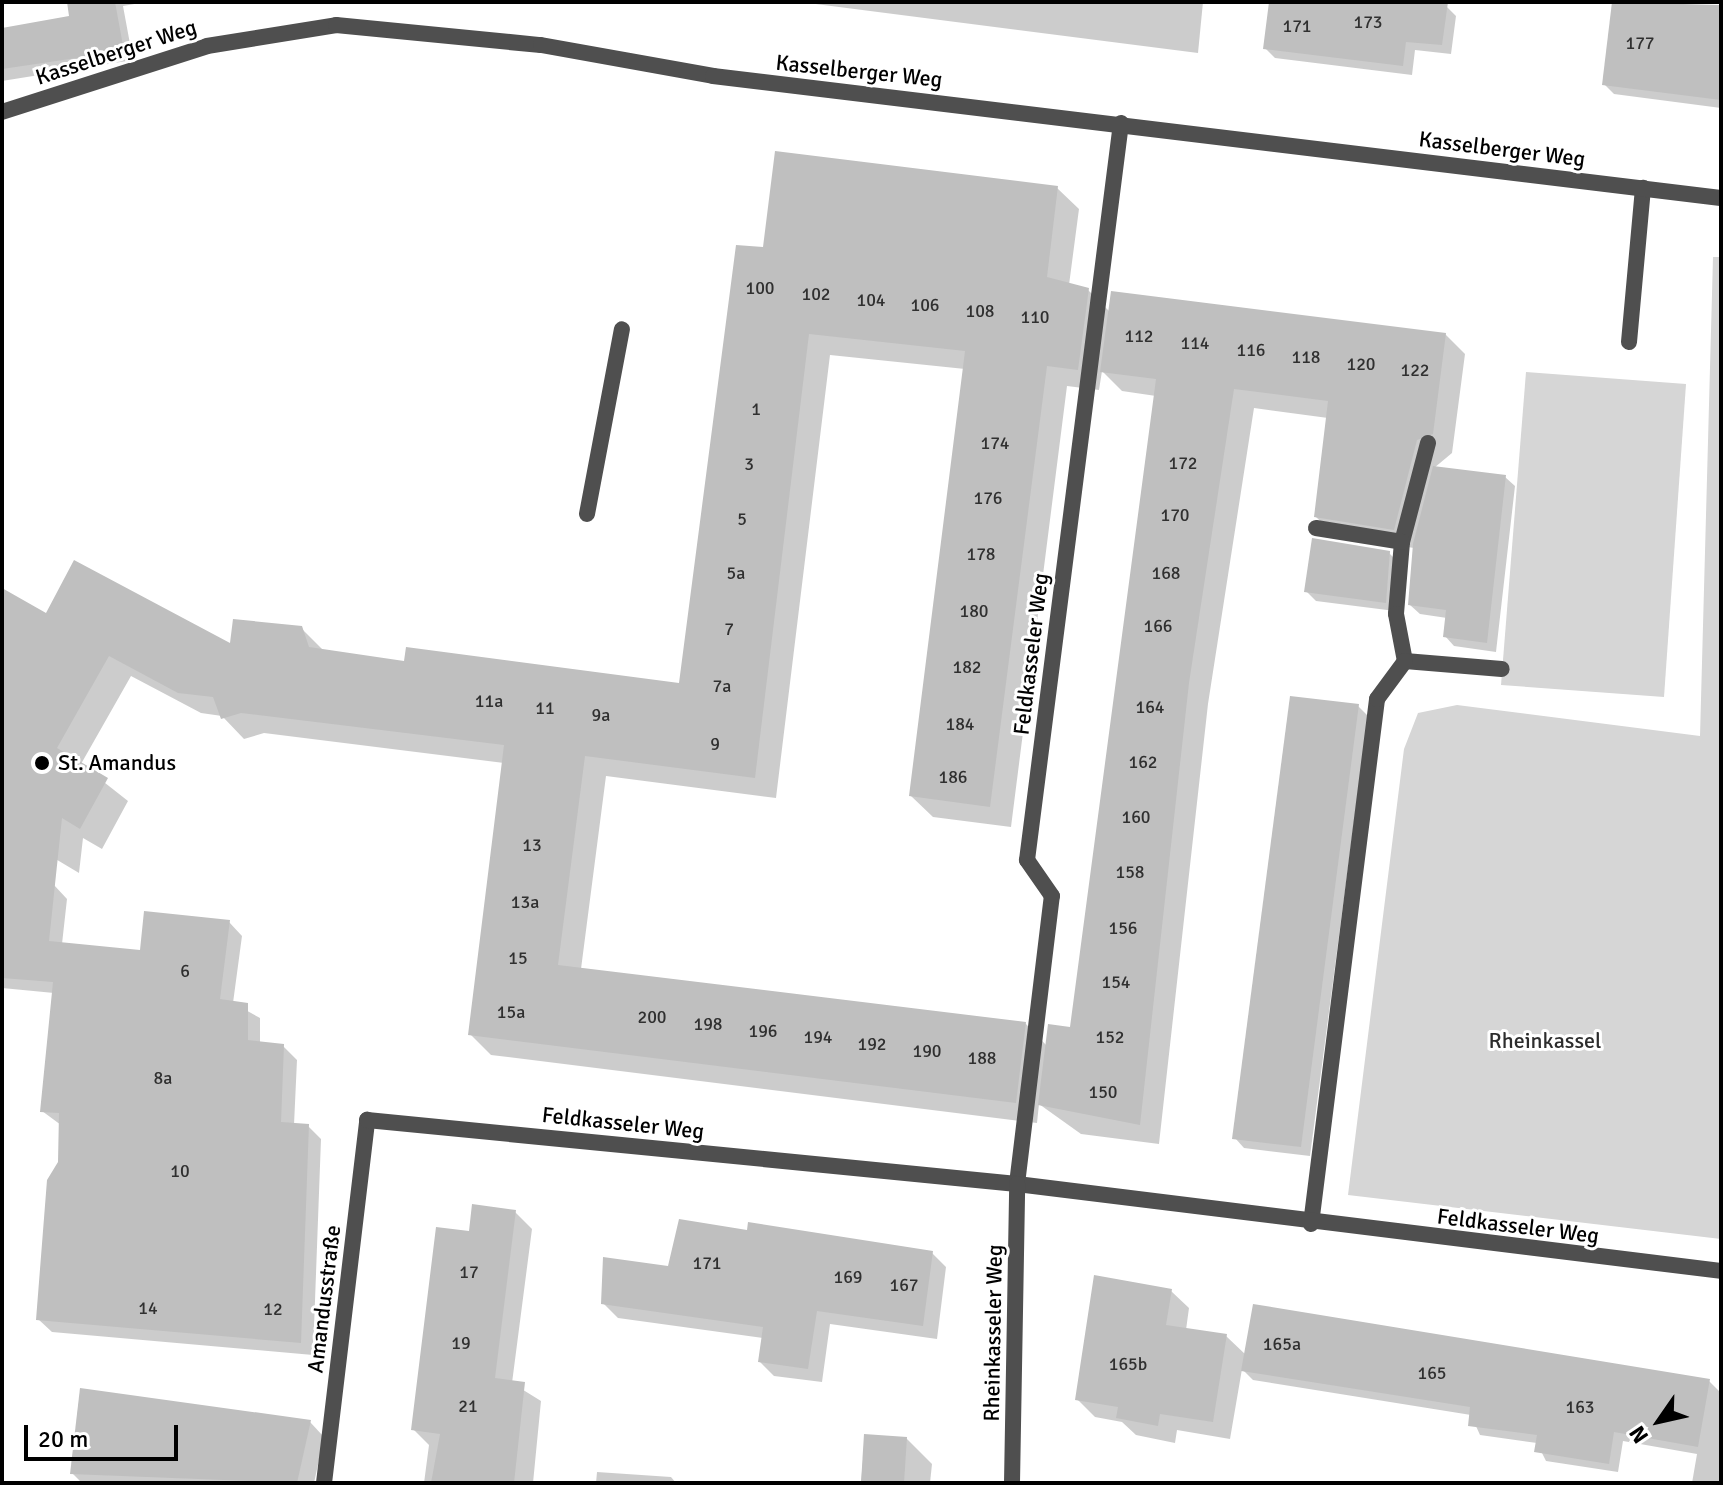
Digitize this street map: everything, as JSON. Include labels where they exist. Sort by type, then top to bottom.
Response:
[{"type":"street","name":"Kasselberger Weg","points":[[2,112],[207,46],[336,25],[541,45],[713,76],[1721,198]]},
{"type":"street","name":"Feldkasseler Weg","points":[[1017,1184],[1052,896],[1027,860],[1121,123]]},
{"type":"street","points":[[1629,342],[1643,188]]},
{"type":"street","points":[[587,514],[622,329]]},
{"type":"street","points":[[1311,1224],[1377,699],[1405,661],[1396,614],[1402,542],[1428,443]]},
{"type":"street","points":[[1316,528],[1402,542]]},
{"type":"street","points":[[1405,661],[1502,669]]},
{"type":"street","name":"Feldkasseler Weg","points":[[367,1120],[1017,1184],[1311,1224],[1721,1271]]},
{"type":"street","name":"Amandusstraße","points":[[324,1483],[367,1120]]},
{"type":"street","name":"Rheinkasseler Weg","points":[[1012,1483],[1017,1184]]},
{"type":"green space","name":"Rheinkassel","points":[[1713,257],[1721,257],[1721,1239],[1348,1195],[1404,749],[1418,713],[1457,705],[1700,736]]},
{"type":"green space","points":[[1526,372],[1686,384],[1664,697],[1501,685]]},
{"type":"building","points":[[67,2],[115,2],[124,51],[2,69],[2,28],[69,16]]},
{"type":"building","points":[[1269,2],[1448,2],[1442,45],[1406,42],[1403,66],[1263,49]]},
{"type":"building","points":[[1612,2],[1719,5],[1721,100],[1602,85]]},
{"type":"building","points":[[775,151],[1058,186],[1047,277],[1089,288],[1078,370],[1047,366],[990,807],[909,796],[965,351],[809,334],[755,778],[585,756],[558,965],[1026,1022],[1016,1103],[468,1035],[504,745],[241,713],[221,719],[213,697],[178,693],[109,656],[57,748],[108,778],[80,829],[62,818],[49,941],[140,950],[144,911],[230,920],[220,999],[248,1003],[248,1040],[284,1044],[281,1122],[309,1124],[301,1343],[36,1320],[47,1180],[58,1162],[59,1113],[40,1112],[53,982],[2,978],[2,588],[46,613],[74,560],[230,643],[233,619],[302,626],[309,647],[404,661],[406,647],[679,683],[736,245],[763,247]]},
{"type":"building","points":[[1111,291],[1446,333],[1433,434],[1417,440],[1394,530],[1314,517],[1328,401],[1234,389],[1189,683],[1140,1125],[1038,1105],[1048,1024],[1070,1027],[1156,379],[1100,372]]},
{"type":"building","points":[[1433,466],[1506,475],[1487,643],[1443,637],[1446,610],[1408,605],[1413,544]]},
{"type":"building","points":[[1312,538],[1390,551],[1386,603],[1304,592]]},
{"type":"building","points":[[1290,696],[1359,704],[1301,1147],[1232,1139]]},
{"type":"building","points":[[472,1204],[516,1210],[495,1378],[525,1382],[514,1483],[431,1483],[440,1434],[411,1430],[436,1227],[469,1231]]},
{"type":"building","points":[[679,1219],[747,1230],[748,1222],[933,1251],[923,1326],[817,1311],[808,1369],[758,1362],[763,1327],[601,1304],[603,1257],[668,1266]]},
{"type":"building","points":[[1094,1275],[1172,1289],[1166,1325],[1227,1334],[1213,1422],[1160,1414],[1158,1426],[1116,1418],[1118,1407],[1075,1400]]},
{"type":"building","points":[[1253,1304],[1710,1379],[1698,1447],[1614,1432],[1609,1464],[1534,1452],[1537,1435],[1468,1426],[1470,1407],[1241,1371]]},
{"type":"building","points":[[80,1388],[311,1420],[297,1483],[70,1474]]},
{"type":"building","points":[[864,1434],[907,1437],[904,1483],[861,1483]]},
{"type":"place","name":"St. Amandus","points":[[42,763]]}]
